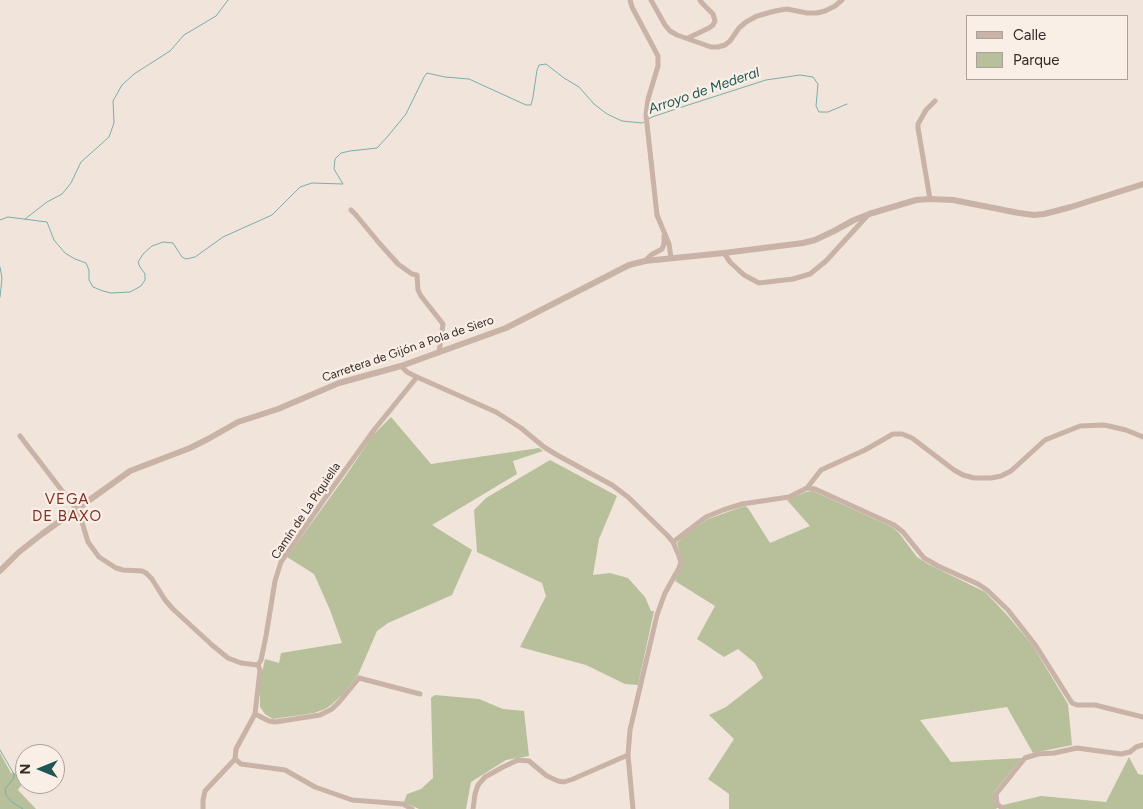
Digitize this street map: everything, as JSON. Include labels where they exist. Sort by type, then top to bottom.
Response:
[{"type":"street","points":[[630,0],[659,61],[648,99],[646,115],[657,215],[669,244],[669,258]]},
{"type":"street","points":[[651,0],[670,31],[711,47],[725,45],[739,28],[757,16],[787,9],[807,13],[825,12],[842,0]]},
{"type":"street","points":[[688,38],[709,28],[715,21],[713,14],[700,0]]},
{"type":"street","points":[[930,199],[918,124],[926,110],[935,101]]},
{"type":"street","name":"Carretera de Gijón a Pola de Siero","points":[[0,571],[19,552],[130,471],[190,448],[238,422],[278,409],[339,383],[401,366],[506,328],[629,265],[645,261],[724,253],[815,240],[869,214],[916,200],[953,200],[1019,213],[1044,214],[1143,184]]},
{"type":"street","points":[[1135,186],[1143,189]]},
{"type":"street","points":[[351,210],[394,260],[416,275],[420,296],[443,324],[439,352]]},
{"type":"street","points":[[724,253],[730,262],[744,275],[759,283],[793,279],[810,274],[826,261],[869,214]]},
{"type":"street","points":[[645,261],[662,249],[664,233]]},
{"type":"street","points":[[662,249],[669,258]]},
{"type":"street","points":[[401,366],[417,378],[496,412],[522,428],[557,456],[612,484],[628,497],[673,542],[679,556],[679,568],[665,593],[657,615],[630,730],[628,755],[633,809]]},
{"type":"street","name":"Camín de La Piquiella","points":[[203,809],[205,791],[235,759],[236,749],[256,714],[260,670],[258,665],[261,660],[275,581],[281,562],[374,430],[417,378]]},
{"type":"street","points":[[673,542],[706,517],[742,504],[789,497],[798,493],[807,488],[821,470],[893,434],[902,434],[912,438],[954,470],[974,478],[1002,476],[1011,471],[1046,440],[1080,426],[1109,426],[1143,437]]},
{"type":"street","points":[[20,436],[76,509],[88,542],[98,556],[116,568],[146,573],[173,609],[212,645],[228,658],[241,663],[258,665]]},
{"type":"street","points":[[807,488],[815,489],[894,525],[903,532],[924,558],[987,590],[1008,610],[1036,646],[1072,703],[1077,705],[1095,705],[1143,717]]},
{"type":"street","points":[[256,714],[275,722],[320,715],[332,709],[359,678],[420,694]]},
{"type":"street","points":[[1003,809],[997,804],[996,794],[1025,758],[1038,754],[1078,748],[1121,754],[1130,752],[1136,747],[1143,745]]},
{"type":"street","points":[[473,809],[478,785],[485,777],[518,760],[529,761],[546,776],[564,782],[628,755]]},
{"type":"street","points":[[235,759],[241,764],[285,770],[315,787],[352,800],[403,804],[412,809]]},
{"type":"green space","points":[[391,417],[431,464],[539,448],[543,451],[513,461],[517,474],[432,525],[472,550],[452,595],[388,623],[377,631],[358,675],[331,705],[314,713],[273,719],[265,714],[260,707],[260,682],[265,659],[279,663],[281,653],[342,643],[314,574],[287,557],[373,435]]},
{"type":"green space","points":[[550,460],[617,496],[599,539],[593,575],[610,573],[628,578],[645,597],[651,611],[654,611],[638,685],[625,684],[586,665],[520,647],[546,596],[542,583],[477,552],[474,510],[486,498]]},
{"type":"green space","points":[[813,491],[892,527],[899,533],[917,557],[985,592],[1033,646],[1068,704],[1072,745],[1033,753],[1007,707],[920,720],[951,762],[1022,758],[994,792],[994,802],[998,807],[996,809],[729,809],[729,794],[708,779],[734,739],[709,715],[726,707],[763,678],[755,663],[738,649],[724,657],[697,639],[715,606],[675,581],[683,562],[677,543],[708,519],[745,506],[770,543],[810,526],[787,500]]},
{"type":"green space","points":[[435,695],[479,699],[503,709],[524,711],[529,756],[506,760],[471,782],[466,809],[419,809],[404,802],[407,794],[421,789],[433,778],[431,698]]},
{"type":"green space","points":[[0,753],[11,773],[15,773],[15,794],[22,794],[36,809],[0,809]]},
{"type":"green space","points":[[1129,757],[1138,774],[1143,775],[1143,809],[1000,809],[1003,805],[1041,796],[1106,802]]},
{"type":"waterway","points":[[25,219],[47,202],[62,194],[71,183],[81,162],[109,137],[114,123],[113,101],[122,85],[134,74],[170,51],[184,35],[216,16],[228,0]]},
{"type":"waterway","name":"Arroyo de Mederal","points":[[0,220],[8,217],[47,222],[54,240],[65,253],[86,263],[89,270],[89,280],[93,287],[111,293],[130,292],[141,286],[145,280],[145,274],[138,262],[143,254],[152,246],[163,242],[173,243],[182,257],[186,259],[195,257],[223,237],[272,215],[300,187],[312,183],[343,184],[334,169],[335,159],[341,153],[377,148],[406,114],[427,73],[469,79],[526,105],[531,105],[537,70],[539,65],[546,64],[579,87],[594,104],[607,114],[622,121],[644,122]]},
{"type":"waterway","name":"Arroyo de Mederal","points":[[647,120],[766,80],[800,75],[813,77],[818,84],[816,106],[819,112],[828,112],[847,104]]},
{"type":"waterway","name":"Arroyo de Mederal","points":[[0,267],[2,278],[0,297]]},
{"type":"waterway","points":[[0,750],[14,774],[14,778],[5,789],[6,795],[12,802],[23,809]]},
{"type":"district","name":"VEGA DE BAXO","points":[[67,508]]}]
